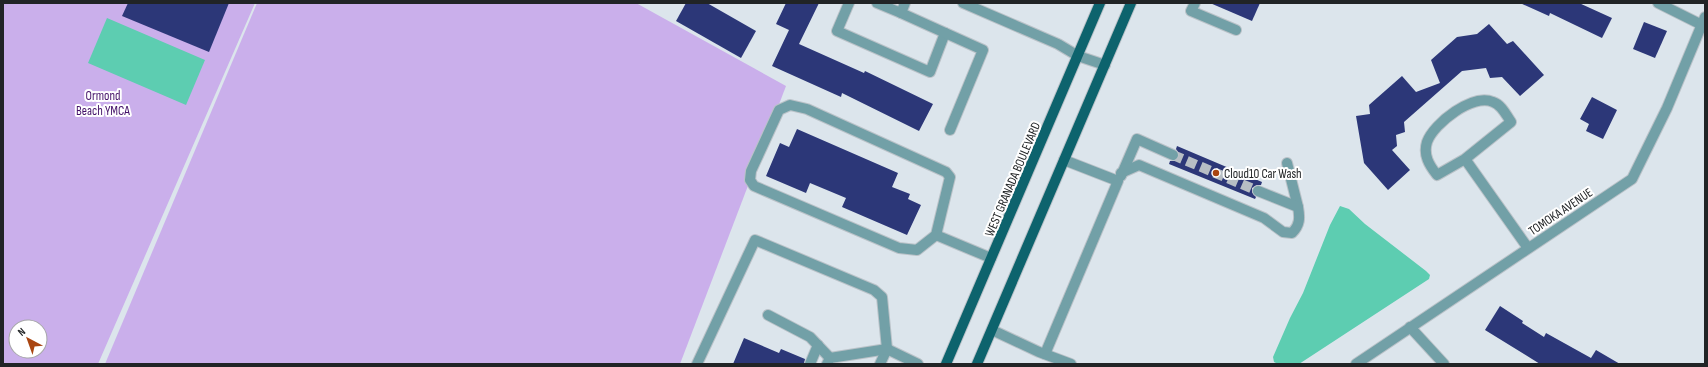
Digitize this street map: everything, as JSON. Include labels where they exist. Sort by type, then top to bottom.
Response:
[{"type":"main road","name":"WEST GRANADA BOULEVARD","points":[[946,364],[1100,3]]},
{"type":"main road","points":[[977,364],[1131,3]]},
{"type":"street","points":[[849,3],[837,31],[930,72],[946,33]]},
{"type":"street","points":[[877,3],[983,50],[950,130]]},
{"type":"street","points":[[901,14],[905,3]]},
{"type":"street","points":[[962,3],[1058,44],[1078,56],[1104,66]]},
{"type":"street","points":[[1195,3],[1191,11],[1236,30]]},
{"type":"street","points":[[1658,3],[1703,21]]},
{"type":"street","name":"TOMOKA AVENUE","points":[[1356,364],[1632,179],[1667,108],[1703,21]]},
{"type":"street","points":[[1484,100],[1493,102],[1501,107],[1511,122],[1465,159],[1437,175],[1428,163],[1426,154],[1427,142],[1434,129],[1469,103],[1484,100]]},
{"type":"street","points":[[790,105],[807,108],[946,172],[950,177],[936,235],[917,250],[899,248],[754,186],[750,180],[751,171],[779,110],[790,105]]},
{"type":"street","points":[[1045,354],[1137,139],[1173,155]]},
{"type":"street","points":[[1465,159],[1528,248]]},
{"type":"street","points":[[1064,160],[1120,177],[1139,165],[1264,218],[1283,232],[1292,233],[1298,227],[1300,216],[1287,163]]},
{"type":"street","points":[[1258,191],[1298,207]]},
{"type":"street","points":[[936,235],[992,258]]},
{"type":"street","points":[[697,364],[755,240],[874,290],[882,297],[887,349],[880,364]]},
{"type":"street","points":[[768,315],[810,337],[818,345],[828,361],[887,349],[918,364]]},
{"type":"street","points":[[1410,327],[1444,364]]},
{"type":"street","points":[[992,330],[1071,364]]},
{"type":"street","points":[[810,364],[818,345]]},
{"type":"green space","name":"Ormond Beach YMCA","points":[[3,3],[255,3],[98,364],[3,364]]},
{"type":"green space","points":[[257,3],[636,3],[786,86],[680,364],[105,364]]},
{"type":"shaded area","points":[[107,18],[205,60],[186,105],[88,63]]},
{"type":"shaded area","points":[[1340,206],[1349,209],[1365,224],[1426,271],[1430,275],[1429,279],[1299,364],[1278,364],[1274,362],[1273,357],[1303,293],[1330,225]]},
{"type":"building","points":[[128,3],[229,3],[209,52],[122,16]]},
{"type":"building","points":[[686,3],[707,3],[756,31],[741,58],[676,21]]},
{"type":"building","points":[[786,3],[819,3],[799,44],[864,73],[865,71],[933,104],[919,131],[842,93],[841,97],[772,66],[789,30],[776,24]]},
{"type":"building","points":[[1210,3],[1260,3],[1252,21]]},
{"type":"building","points":[[1520,3],[1579,3],[1612,18],[1602,38],[1550,13],[1549,16]]},
{"type":"building","points":[[1644,22],[1667,31],[1655,58],[1633,49]]},
{"type":"building","points":[[1489,24],[1507,44],[1513,41],[1544,75],[1520,96],[1502,77],[1490,78],[1486,68],[1462,71],[1404,122],[1405,132],[1396,135],[1397,146],[1392,150],[1410,170],[1388,190],[1364,163],[1356,116],[1370,114],[1369,105],[1402,76],[1416,92],[1440,83],[1431,60],[1457,37],[1477,34]]},
{"type":"building","points":[[1592,97],[1617,110],[1603,139],[1586,131],[1589,124],[1580,119]]},
{"type":"building","points":[[797,129],[898,173],[892,187],[910,194],[908,199],[921,205],[907,235],[842,207],[846,198],[810,183],[806,193],[766,176],[780,143],[789,147]]},
{"type":"building","name":"Cloud10 Car Wash","points":[[1177,146],[1262,182],[1261,185],[1257,185],[1252,188],[1252,192],[1256,197],[1255,199],[1169,164],[1170,161],[1174,161],[1179,158],[1179,154],[1176,149]]},
{"type":"building","points":[[1500,306],[1523,321],[1522,323],[1544,337],[1546,333],[1591,358],[1596,350],[1620,364],[1540,364],[1485,330]]},
{"type":"building","points":[[744,338],[779,353],[781,349],[805,359],[804,364],[733,364]]},
{"type":"tunnel","points":[[1173,155],[1258,191]]},
{"type":"place","name":"Cloud10 Car Wash","points":[[1216,173]]}]
